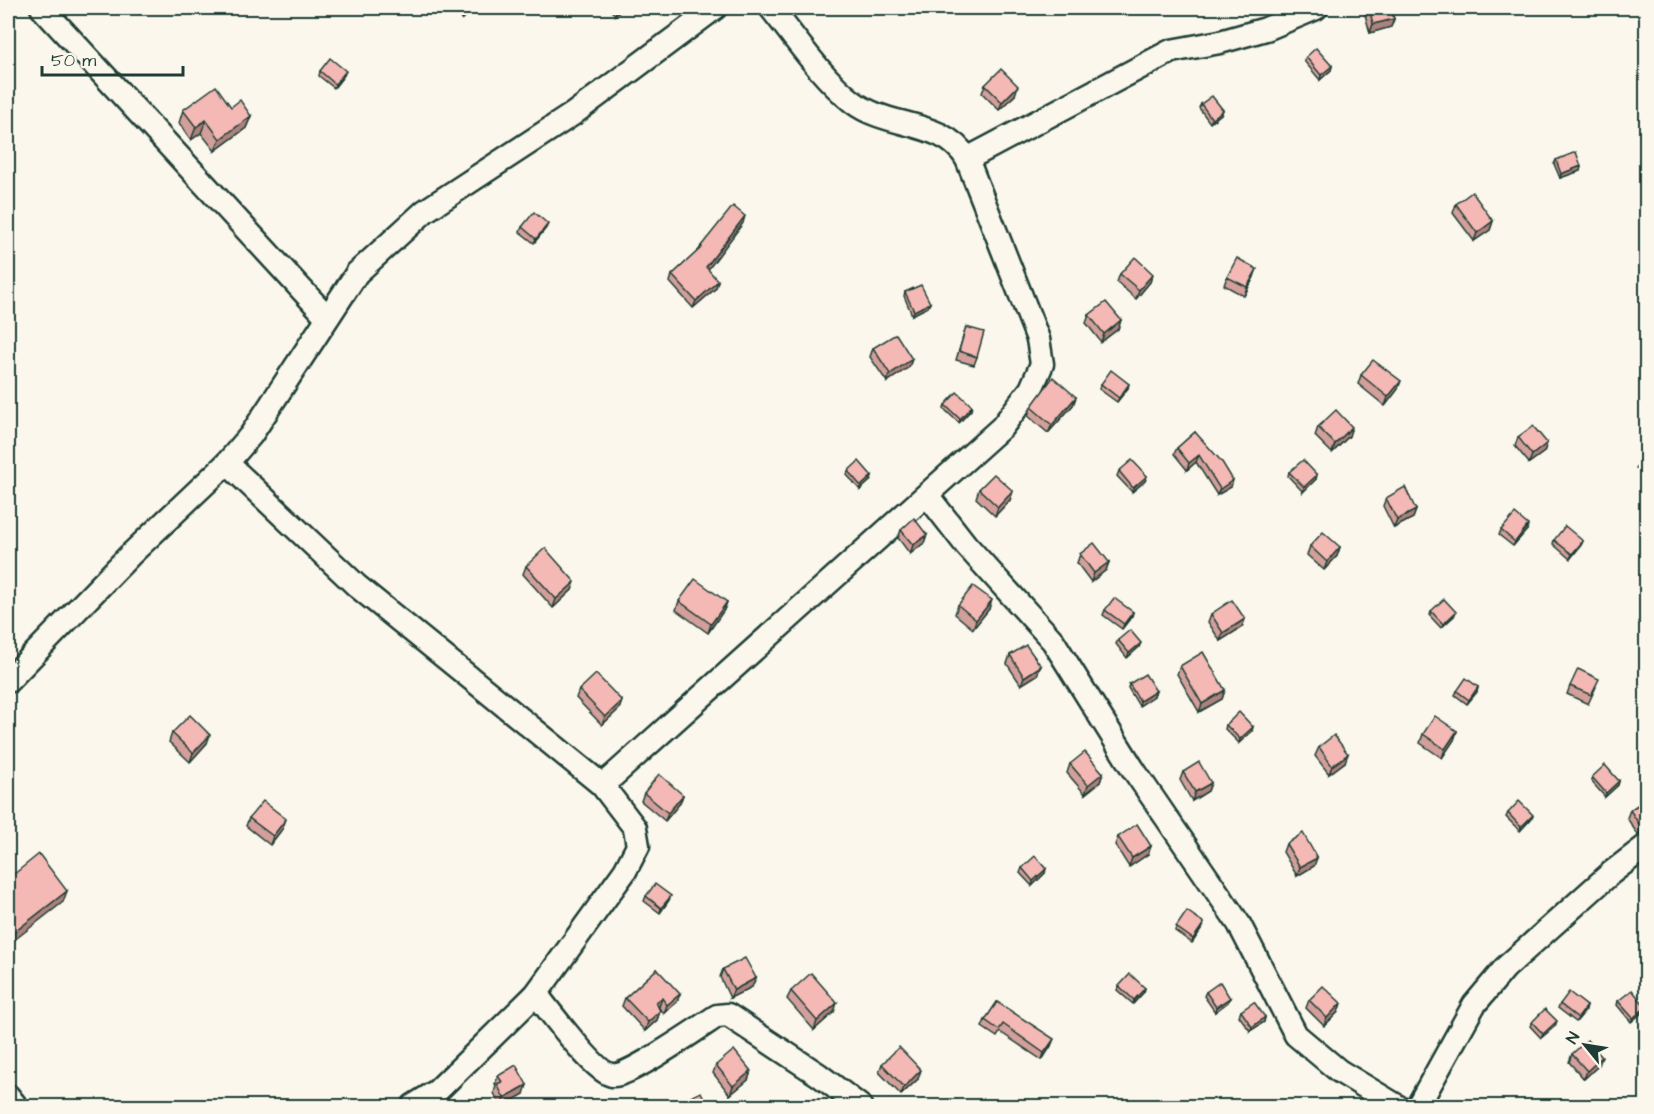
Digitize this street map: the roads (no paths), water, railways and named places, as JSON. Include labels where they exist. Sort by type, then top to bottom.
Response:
[{"type":"street","points":[[8,681],[130,555],[228,463],[251,435],[357,273],[425,211],[573,114],[715,8]]},
{"type":"street","points":[[602,785],[1002,427],[1031,389],[1042,364],[1038,339],[967,159],[959,146],[946,136],[891,120],[854,103],[834,84],[771,8]]},
{"type":"street","points":[[967,159],[1171,51],[1220,42],[1266,29],[1316,8]]},
{"type":"street","points":[[49,10],[327,317]]},
{"type":"street","points":[[228,463],[357,586],[602,785],[635,828],[638,846],[625,871],[536,994],[437,1091],[413,1107]]},
{"type":"street","points":[[927,495],[966,545],[1053,641],[1133,769],[1239,924],[1296,1035],[1339,1071],[1397,1107]]},
{"type":"street","points":[[1418,1107],[1474,1005],[1505,968],[1611,873],[1647,846]]},
{"type":"street","points":[[536,994],[596,1066],[612,1075],[620,1075],[641,1064],[717,1016],[728,1015],[819,1075],[860,1107]]},
{"type":"street","points":[[8,1096],[16,1107]]}]
